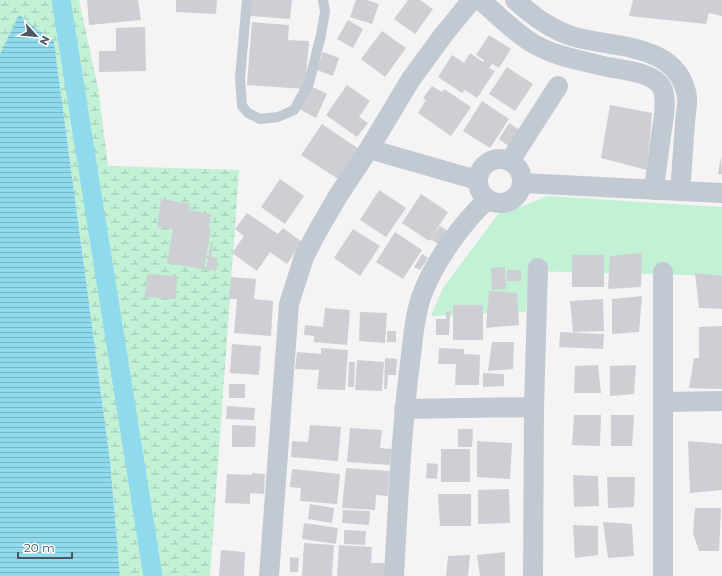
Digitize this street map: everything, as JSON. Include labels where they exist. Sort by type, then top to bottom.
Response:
[{"type":"street","points":[[269,576],[289,304],[304,257],[338,196],[369,150],[411,79],[444,34],[472,0]]},
{"type":"street","points":[[480,0],[524,38],[546,50],[571,59],[611,68],[638,72],[654,79],[663,89],[664,102],[654,190]]},
{"type":"street","points":[[515,0],[538,19],[561,32],[575,37],[639,49],[663,59],[674,69],[682,79],[687,98],[680,191]]},
{"type":"street","points":[[663,89],[682,79]]},
{"type":"street","points":[[510,161],[558,86]]},
{"type":"street","points":[[369,150],[477,180]]},
{"type":"street","points":[[502,158],[517,166],[521,174],[522,183],[516,197],[510,202],[502,204],[487,200],[478,188],[477,180],[479,171],[485,164],[502,158]]},
{"type":"street","points":[[522,183],[722,193]]},
{"type":"street","points":[[394,576],[404,409],[418,310],[429,278],[439,260],[467,222],[487,200]]},
{"type":"street","points":[[533,576],[534,408],[538,268]]},
{"type":"street","points":[[662,576],[663,272]]},
{"type":"street","points":[[663,402],[722,401]]},
{"type":"street","points":[[404,409],[534,408]]},
{"type":"lane","points":[[247,0],[240,77],[242,106],[248,113],[260,119],[278,117],[294,110],[309,83],[321,35],[325,10],[323,0]]},
{"type":"green space","points":[[0,0],[79,0],[98,88],[108,166],[239,170],[210,576],[120,576],[110,461],[54,42],[0,54]]},
{"type":"green space","points":[[547,196],[722,207],[722,276],[529,271],[526,312],[431,316],[443,288],[498,214]]},
{"type":"water","points":[[19,15],[54,42],[110,461],[120,576],[0,576],[0,54]]},
{"type":"building","points":[[87,0],[138,0],[141,20],[89,25]]},
{"type":"building","points":[[176,0],[217,0],[216,14],[176,12]]},
{"type":"building","points":[[251,0],[292,0],[290,19],[250,16]]},
{"type":"building","points":[[356,0],[367,0],[379,4],[372,24],[350,17]]},
{"type":"building","points":[[408,0],[420,0],[433,9],[415,34],[394,19]]},
{"type":"building","points":[[633,0],[722,0],[722,16],[709,13],[706,24],[629,16]]},
{"type":"building","points":[[348,20],[363,29],[353,48],[337,39]]},
{"type":"building","points":[[252,22],[289,25],[288,40],[309,41],[305,89],[247,85]]},
{"type":"building","points":[[145,27],[146,71],[99,72],[99,51],[116,51],[116,28]]},
{"type":"building","points":[[382,31],[406,48],[385,77],[361,59]]},
{"type":"building","points":[[489,35],[511,49],[499,68],[492,64],[489,68],[495,71],[477,98],[465,90],[462,93],[438,77],[452,55],[464,63],[470,53],[483,62],[484,60],[476,55]]},
{"type":"building","points":[[323,52],[339,58],[333,76],[317,70]]},
{"type":"building","points":[[507,67],[533,84],[515,111],[489,94]]},
{"type":"building","points":[[347,85],[370,101],[359,117],[368,123],[357,137],[326,115]]},
{"type":"building","points":[[311,86],[327,94],[316,118],[299,109]]},
{"type":"building","points":[[432,86],[442,92],[444,89],[471,107],[451,136],[418,113],[426,100],[423,98]]},
{"type":"building","points":[[482,101],[509,119],[490,148],[463,131]]},
{"type":"building","points":[[610,105],[652,113],[647,170],[601,158]]},
{"type":"building","points":[[509,123],[521,131],[510,147],[499,139]]},
{"type":"building","points":[[322,124],[359,149],[338,179],[301,155]]},
{"type":"building","points":[[721,156],[722,174],[718,174]]},
{"type":"building","points":[[280,179],[304,196],[285,224],[261,207]]},
{"type":"building","points":[[379,190],[406,208],[386,237],[360,220]]},
{"type":"building","points":[[421,194],[448,212],[429,241],[402,223]]},
{"type":"building","points":[[161,199],[190,204],[189,210],[211,214],[209,228],[211,228],[204,269],[167,263],[173,229],[157,227]]},
{"type":"building","points":[[247,213],[278,234],[283,228],[302,242],[287,264],[270,252],[257,271],[232,253],[244,236],[235,229]]},
{"type":"building","points":[[440,226],[448,231],[438,244],[430,239]]},
{"type":"building","points":[[353,229],[380,246],[360,276],[334,258]]},
{"type":"building","points":[[395,232],[422,250],[403,279],[376,262]]},
{"type":"building","points":[[211,242],[213,242],[211,257],[218,258],[216,271],[206,269]]},
{"type":"building","points":[[642,253],[641,287],[608,289],[610,256]]},
{"type":"building","points":[[422,254],[428,258],[420,270],[414,267]]},
{"type":"building","points":[[572,255],[604,255],[604,287],[572,287]]},
{"type":"building","points":[[505,267],[506,289],[492,290],[491,268]]},
{"type":"building","points":[[507,270],[521,270],[521,281],[507,281]]},
{"type":"building","points":[[695,273],[722,276],[722,309],[699,308]]},
{"type":"building","points":[[147,274],[177,276],[176,299],[145,297]]},
{"type":"building","points":[[231,277],[256,279],[254,299],[273,301],[271,336],[234,333],[237,299],[229,299]]},
{"type":"building","points":[[489,291],[517,293],[519,325],[486,328]]},
{"type":"building","points":[[642,296],[639,332],[612,334],[612,299]]},
{"type":"building","points":[[603,299],[604,331],[573,332],[570,301]]},
{"type":"building","points":[[453,305],[483,305],[483,340],[453,340]]},
{"type":"building","points":[[325,308],[350,310],[347,345],[314,342],[314,336],[304,335],[305,325],[323,327]]},
{"type":"building","points":[[446,311],[450,312],[449,335],[436,335],[436,319],[446,319]]},
{"type":"building","points":[[360,312],[387,313],[385,343],[359,341]]},
{"type":"building","points":[[722,326],[722,389],[689,388],[694,358],[699,358],[699,327]]},
{"type":"building","points":[[387,331],[396,331],[396,342],[387,342]]},
{"type":"building","points":[[560,332],[604,334],[603,349],[559,347]]},
{"type":"building","points":[[492,342],[514,342],[513,369],[488,371]]},
{"type":"building","points":[[232,344],[261,346],[259,375],[230,373]]},
{"type":"building","points":[[321,348],[348,350],[345,390],[317,389],[319,370],[295,369],[297,352],[321,354]]},
{"type":"building","points":[[439,348],[464,349],[464,354],[480,355],[479,385],[455,385],[456,364],[438,364]]},
{"type":"building","points":[[385,358],[397,359],[396,375],[388,375],[387,389],[384,389]]},
{"type":"building","points":[[357,360],[384,362],[382,391],[355,390]]},
{"type":"building","points":[[349,362],[355,362],[354,387],[348,387]]},
{"type":"building","points":[[598,365],[601,393],[574,393],[575,366]]},
{"type":"building","points":[[636,365],[634,394],[610,396],[610,366]]},
{"type":"building","points":[[483,373],[504,374],[504,386],[483,387]]},
{"type":"building","points":[[229,384],[245,384],[245,398],[229,398]]},
{"type":"building","points":[[227,406],[255,408],[254,420],[226,419]]},
{"type":"building","points":[[574,415],[601,415],[600,446],[572,445]]},
{"type":"building","points":[[611,415],[634,415],[632,446],[611,446]]},
{"type":"building","points":[[232,425],[256,426],[255,447],[232,447]]},
{"type":"building","points":[[310,425],[341,427],[338,461],[291,457],[292,441],[308,442]]},
{"type":"building","points":[[350,428],[382,430],[380,448],[392,449],[390,465],[347,462]]},
{"type":"building","points":[[458,429],[473,429],[472,447],[458,447]]},
{"type":"building","points":[[477,441],[512,443],[510,479],[477,477]]},
{"type":"building","points":[[688,441],[722,444],[722,490],[690,493]]},
{"type":"building","points":[[441,449],[470,449],[470,482],[441,482]]},
{"type":"building","points":[[427,463],[438,464],[437,479],[426,478]]},
{"type":"building","points":[[346,468],[390,471],[388,496],[376,495],[375,510],[342,508]]},
{"type":"building","points":[[292,469],[340,474],[337,504],[300,501],[301,488],[290,487]]},
{"type":"building","points":[[252,473],[265,474],[264,494],[250,493],[250,504],[225,503],[227,474],[252,475]]},
{"type":"building","points":[[573,475],[598,476],[599,506],[574,507]]},
{"type":"building","points":[[607,477],[635,477],[634,507],[608,508]]},
{"type":"building","points":[[509,489],[510,523],[478,524],[478,490]]},
{"type":"building","points":[[438,494],[471,494],[471,526],[440,526]]},
{"type":"building","points":[[310,504],[334,508],[332,523],[308,519]]},
{"type":"building","points":[[695,508],[721,508],[719,551],[699,551],[693,533]]},
{"type":"building","points":[[343,510],[370,511],[369,525],[342,523]]},
{"type":"building","points":[[603,522],[632,524],[634,556],[608,558]]},
{"type":"building","points":[[304,523],[338,528],[336,544],[302,539]]},
{"type":"building","points":[[573,525],[598,526],[598,555],[575,558]]},
{"type":"building","points":[[344,530],[366,531],[365,545],[344,544]]},
{"type":"building","points":[[304,543],[334,545],[332,576],[302,576]]},
{"type":"building","points":[[339,545],[372,547],[371,563],[386,563],[385,576],[337,576]]},
{"type":"building","points":[[221,550],[245,552],[244,576],[219,576]]},
{"type":"building","points":[[505,552],[505,576],[480,576],[477,555]]},
{"type":"building","points":[[470,555],[468,576],[446,576],[448,556]]},
{"type":"building","points":[[290,557],[299,558],[298,572],[290,572]]},
{"type":"waterway","points":[[61,0],[153,576]]}]
